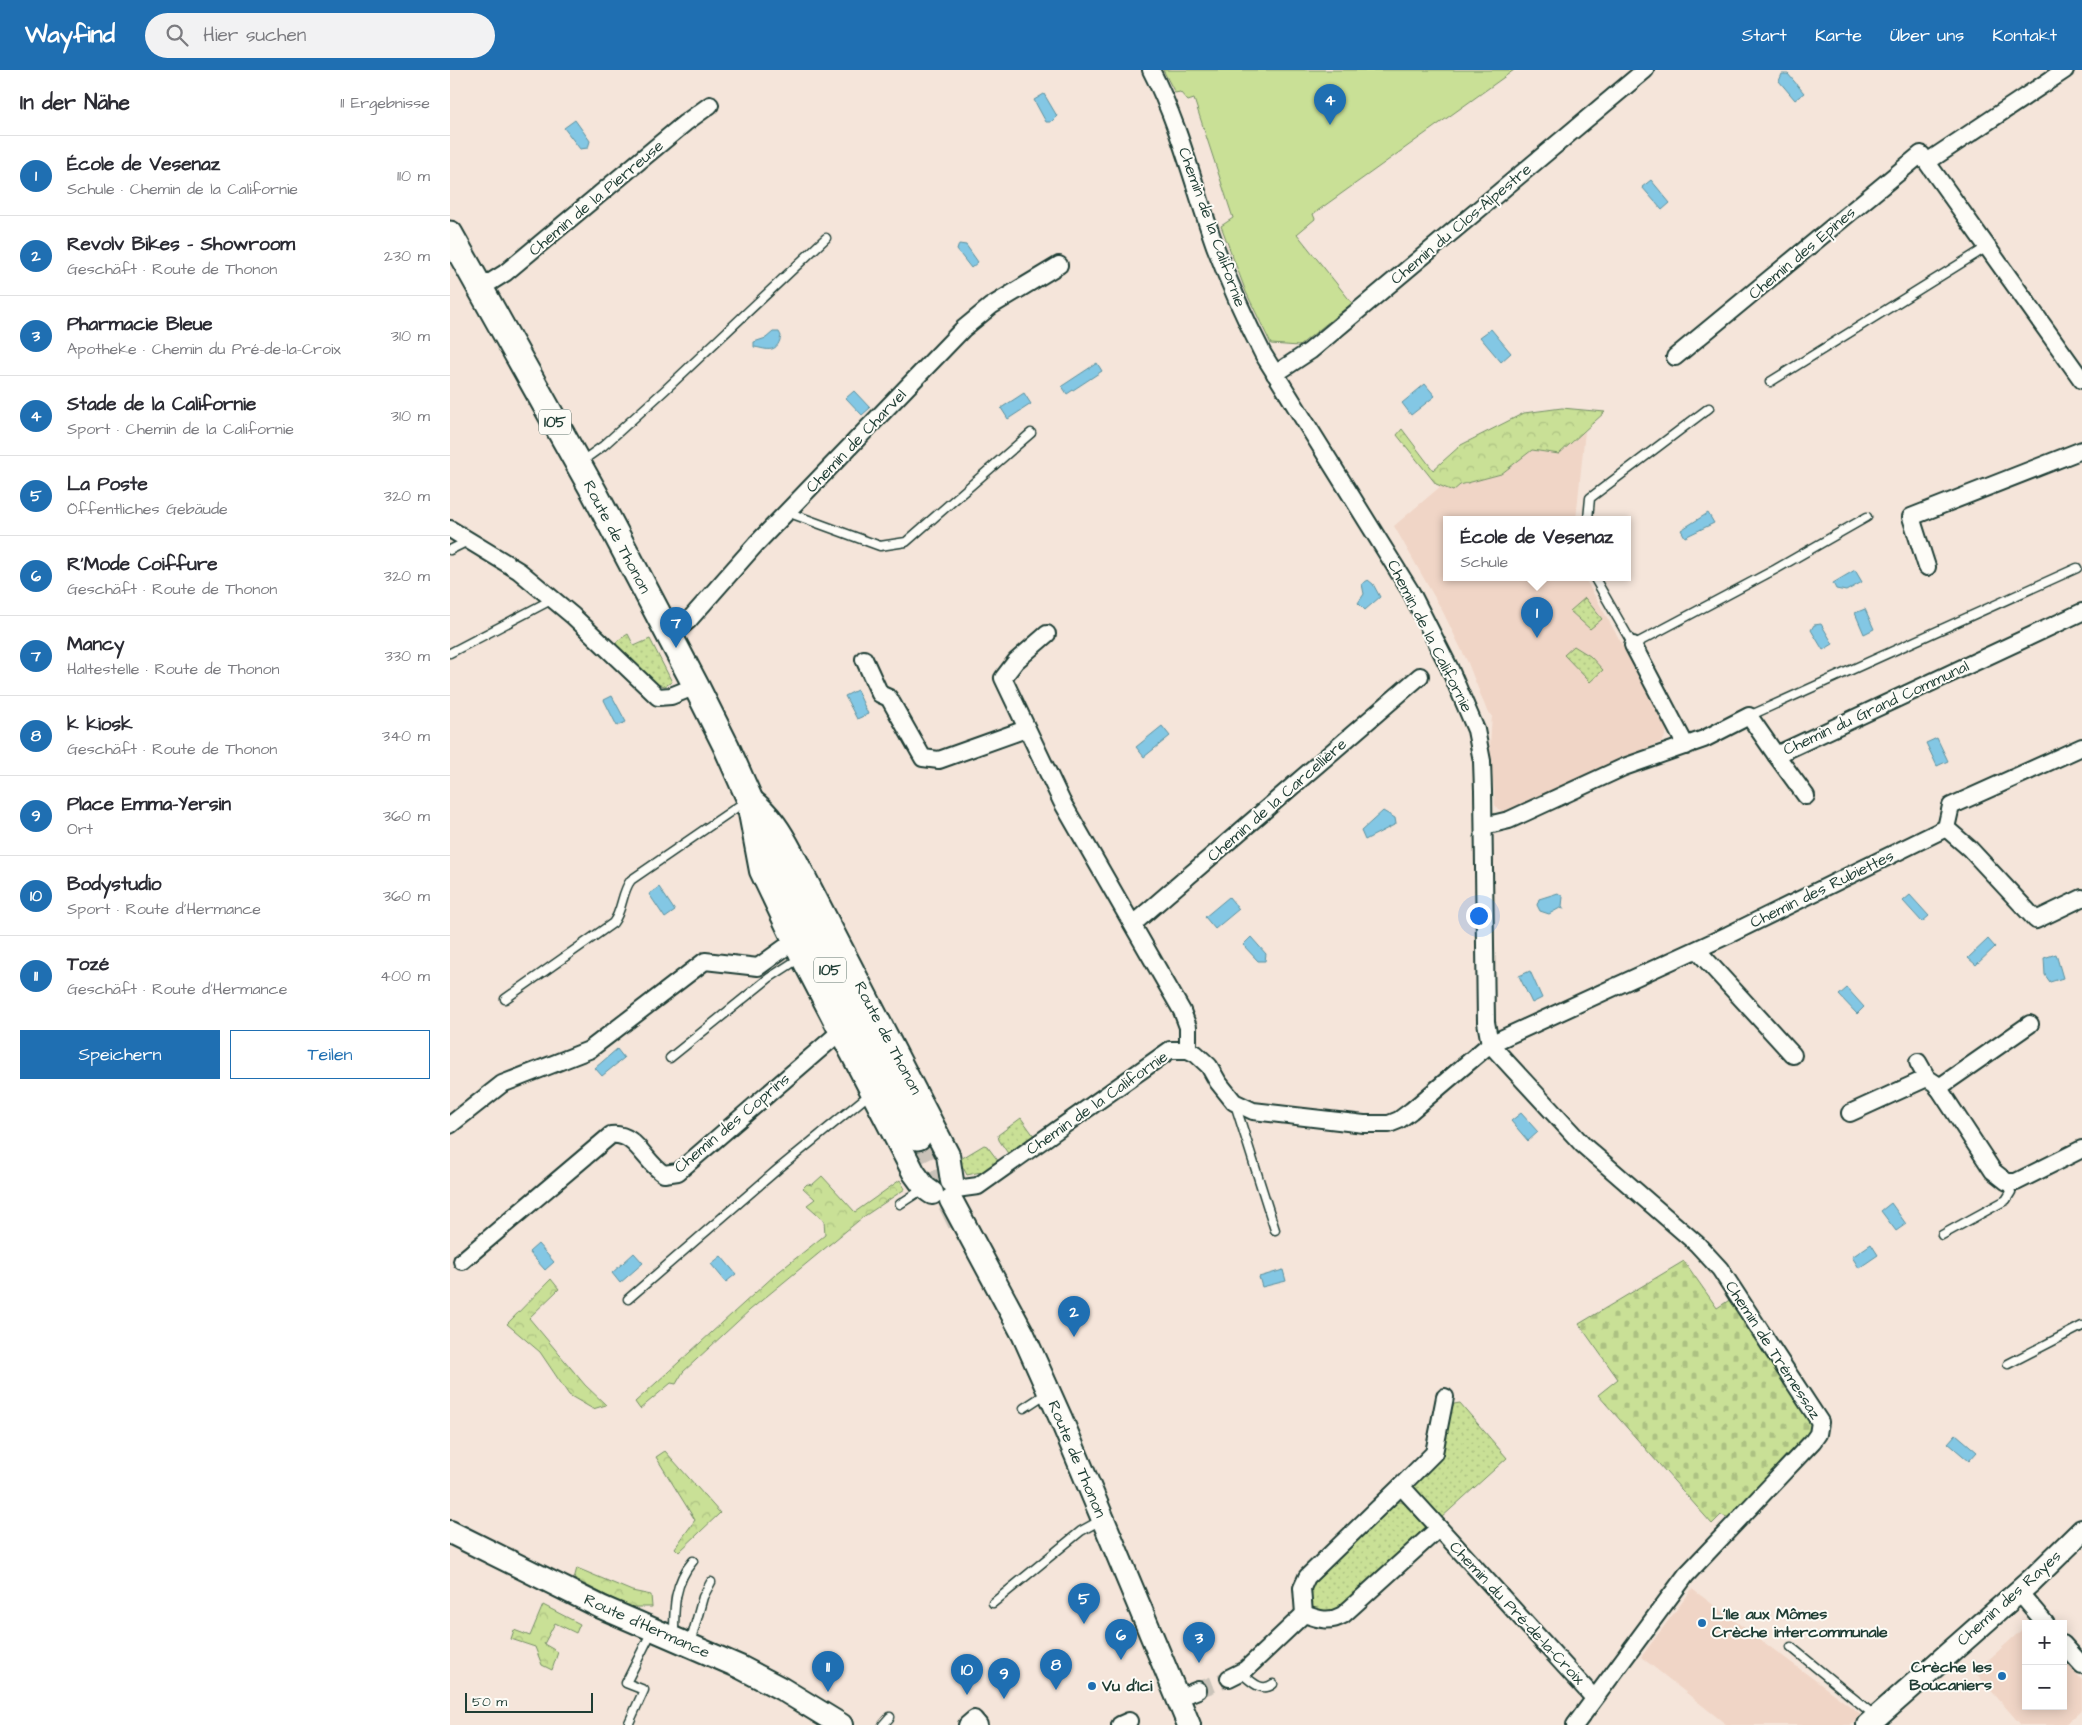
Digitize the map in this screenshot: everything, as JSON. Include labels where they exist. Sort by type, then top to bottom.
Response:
[{"type":"main road","name":"Route de Thonon","points":[[450,234],[578,463],[670,636],[750,799]]},
{"type":"main road","name":"105","points":[[750,799],[802,917],[918,1137]]},
{"type":"street","name":"Chemin de la Californie","points":[[1151,70],[1181,139],[1223,267],[1242,313],[1275,374],[1411,592],[1452,673],[1479,744],[1484,826],[1486,1022],[1490,1044]]},
{"type":"street","name":"Chemin du Clos-Alpestre","points":[[1275,374],[1310,351],[1645,70]]},
{"type":"street","name":"Chemin des Epines","points":[[1675,357],[1921,154],[1927,162],[2065,70]]},
{"type":"street","name":"Chemin de la Pierreuse","points":[[481,288],[505,273],[684,124],[710,105]]},
{"type":"street","points":[[1927,162],[2082,380]]},
{"type":"street","name":"Chemin de Charvel","points":[[670,636],[690,620],[787,512],[978,316],[1059,265]]},
{"type":"street","points":[[1927,567],[1911,517],[2082,450]]},
{"type":"street","points":[[450,529],[519,571],[553,599],[658,697],[671,696],[696,686]]},
{"type":"street","name":"Chemin du Grand Communal","points":[[1749,716],[1776,755],[2082,612]]},
{"type":"street","points":[[1047,634],[1016,661],[1002,678],[1062,802],[1187,1022],[1188,1050]]},
{"type":"street","points":[[1633,645],[1686,746]]},
{"type":"street","points":[[864,659],[880,694],[889,698],[923,758],[939,760],[1026,729]]},
{"type":"street","name":"Chemin de la Carcellière","points":[[1133,924],[1420,676]]},
{"type":"street","points":[[1484,826],[1509,820],[1624,767],[1704,739],[1749,716]]},
{"type":"street","points":[[2082,747],[1952,806],[1946,828],[1970,849],[2036,920],[2082,898]]},
{"type":"street","points":[[1776,755],[1806,796]]},
{"type":"street","name":"Route de Thonon","points":[[750,799],[750,814],[761,871],[798,949],[914,1174],[943,1190],[1016,1321],[1049,1392],[1103,1519],[1188,1694],[1189,1725]]},
{"type":"street","name":"Route de Thonon","points":[[750,799],[764,809],[777,826],[948,1155],[943,1190]]},
{"type":"street","name":"Chemin des Rubiettes","points":[[1490,1044],[1697,950],[1946,828]]},
{"type":"street","points":[[450,1125],[502,1084],[589,1050],[705,960],[758,967],[798,949]]},
{"type":"street","points":[[1697,950],[1794,1056]]},
{"type":"street","points":[[1850,1113],[1933,1083],[2030,1024]]},
{"type":"street","name":"Chemin des Coprins","points":[[462,1261],[611,1135],[620,1134],[628,1137],[664,1174],[678,1172],[841,1031]]},
{"type":"street","points":[[1234,1102],[1253,1111],[1264,1113],[1364,1124],[1389,1124],[1399,1120],[1411,1111],[1490,1044]]},
{"type":"street","name":"Chemin de Trémessaz","points":[[1490,1044],[1584,1145],[1697,1244],[1720,1269],[1820,1422],[1818,1434],[1812,1441],[1686,1575],[1575,1725]]},
{"type":"street","name":"Chemin de la Californie","points":[[943,1190],[978,1186],[1170,1050],[1188,1050],[1202,1058],[1234,1102]]},
{"type":"street","points":[[1918,1062],[1993,1171],[2007,1182],[2016,1182],[2082,1149]]},
{"type":"street","points":[[1235,1676],[1304,1614],[1302,1588],[1307,1577],[1434,1453],[1445,1397]]},
{"type":"street","name":"Chemin du Pré-de-la-Croix","points":[[1401,1486],[1594,1698]]},
{"type":"street","name":"Chemin du Pré-de-la-Croix","points":[[1304,1614],[1322,1620],[1337,1619],[1439,1528]]},
{"type":"street","name":"Chemin des Rayes","points":[[1872,1721],[2019,1592],[2082,1531]]},
{"type":"street","name":"Route d'Hermance","points":[[450,1532],[652,1631],[682,1642],[782,1688],[838,1724]]},
{"type":"street","points":[[2019,1592],[2043,1620]]},
{"type":"street","points":[[2067,1648],[2082,1665]]},
{"type":"street","points":[[967,1725],[974,1719],[980,1725]]},
{"type":"lane","name":"Route de Thonon","points":[[578,463],[603,446],[826,238]]},
{"type":"lane","points":[[1770,382],[1987,246]]},
{"type":"lane","points":[[1588,516],[1590,498],[1709,408]]},
{"type":"lane","points":[[787,512],[880,546],[906,542],[1031,433]]},
{"type":"lane","points":[[1596,581],[1633,645],[1776,569],[1867,517]]},
{"type":"lane","points":[[450,550],[470,541]]},
{"type":"lane","points":[[1749,716],[2077,568]]},
{"type":"lane","points":[[450,653],[553,599]]},
{"type":"lane","points":[[505,999],[613,923],[620,912],[625,890],[631,880],[733,808],[750,799]]},
{"type":"lane","points":[[670,1058],[792,961],[798,949]]},
{"type":"lane","points":[[628,1299],[778,1169],[873,1092]]},
{"type":"lane","points":[[1234,1102],[1275,1230]]},
{"type":"lane","points":[[1942,1235],[2006,1200],[2011,1192],[2007,1182]]},
{"type":"lane","points":[[900,1204],[943,1190]]},
{"type":"lane","points":[[2008,1364],[2082,1326]]},
{"type":"lane","points":[[1024,1408],[1049,1392]]},
{"type":"lane","points":[[993,1603],[1081,1531],[1103,1519]]},
{"type":"lane","points":[[682,1642],[674,1609],[677,1591],[684,1574],[694,1561]]},
{"type":"lane","points":[[682,1642],[711,1582]]},
{"type":"lane","points":[[628,1725],[644,1690],[626,1683],[652,1631]]},
{"type":"lane","points":[[1791,1647],[1872,1721]]},
{"type":"lane","points":[[1235,1676],[1258,1687],[1264,1688],[1274,1684]]},
{"type":"lane","points":[[883,1725],[890,1716]]},
{"type":"shaded area","points":[[1585,431],[1576,516],[1443,516],[1443,581],[1586,581],[1665,720],[1667,731],[1663,741],[1507,813],[1498,809],[1495,805],[1490,745],[1492,715],[1487,711],[1468,663],[1443,612],[1394,526],[1441,486],[1453,491],[1460,485],[1501,474],[1532,450],[1559,454]]},
{"type":"shaded area","name":"L'Ile aux Mômes Crèche intercommunale","points":[[1692,1589],[1862,1715],[1851,1725],[1727,1725],[1641,1657]]},
{"type":"shaded area","name":"Crèche les Boucaniers","points":[[2022,1630],[2022,1710],[2067,1710],[2067,1663],[2082,1680],[2082,1710],[2065,1725],[2021,1725],[1975,1672]]},
{"type":"green space","points":[[1163,70],[1514,70],[1313,214],[1315,219],[1297,234],[1352,303],[1299,346],[1271,344],[1246,292],[1221,226],[1233,218],[1194,99],[1188,101],[1180,92],[1175,93]]},
{"type":"green space","points":[[1562,408],[1605,412],[1559,454],[1532,450],[1501,474],[1460,485],[1453,491],[1436,484],[1397,435],[1402,429],[1433,470],[1461,445],[1524,413]]},
{"type":"green space","points":[[1585,598],[1602,619],[1590,629],[1570,611]]},
{"type":"green space","points":[[628,634],[634,646],[650,639],[672,682],[665,686],[656,684],[616,644],[617,641]]},
{"type":"green space","points":[[1574,646],[1590,656],[1603,670],[1590,682],[1564,655]]},
{"type":"green space","points":[[1021,1118],[1034,1136],[1009,1155],[999,1140],[998,1135]]},
{"type":"green space","points":[[984,1145],[987,1146],[999,1162],[985,1171],[967,1175],[959,1160]]},
{"type":"green space","points":[[822,1176],[855,1212],[900,1180],[905,1189],[863,1217],[750,1310],[683,1372],[676,1384],[671,1383],[640,1409],[635,1402],[776,1274],[825,1235],[824,1220],[807,1205],[815,1199],[803,1188],[807,1184],[812,1185]]},
{"type":"green space","points":[[1684,1261],[1717,1308],[1731,1299],[1811,1422],[1810,1433],[1730,1518],[1721,1515],[1712,1524],[1598,1395],[1618,1379],[1579,1324]]},
{"type":"green space","points":[[551,1279],[559,1289],[529,1318],[585,1385],[606,1405],[593,1409],[569,1395],[540,1352],[507,1324]]},
{"type":"green space","points":[[1460,1403],[1507,1458],[1441,1518],[1415,1491],[1413,1484],[1449,1412],[1454,1404]]},
{"type":"green space","points":[[665,1451],[720,1513],[679,1552],[675,1548],[695,1520],[656,1457]]},
{"type":"green space","points":[[1396,1502],[1402,1502],[1430,1531],[1340,1612],[1311,1612],[1309,1583]]},
{"type":"green space","points":[[577,1568],[632,1591],[651,1595],[652,1607],[629,1607],[574,1579]]},
{"type":"green space","points":[[543,1605],[580,1624],[576,1633],[555,1623],[544,1644],[558,1652],[552,1670],[542,1665],[535,1647],[511,1639],[514,1630],[530,1636]]},
{"type":"water","points":[[1782,74],[1788,74],[1804,93],[1795,100],[1779,81]]},
{"type":"water","points":[[1044,94],[1057,116],[1051,122],[1046,122],[1034,100]]},
{"type":"water","points":[[575,120],[590,141],[588,148],[580,149],[564,128]]},
{"type":"water","points":[[1651,180],[1670,203],[1662,210],[1642,187]]},
{"type":"water","points":[[959,244],[966,245],[978,262],[971,268],[957,250]]},
{"type":"water","points":[[1491,329],[1511,353],[1501,362],[1480,337]]},
{"type":"water","points":[[773,332],[779,332],[781,336],[777,346],[773,349],[754,347],[754,342],[766,338]]},
{"type":"water","points":[[1097,363],[1102,371],[1067,394],[1062,386]]},
{"type":"water","points":[[1425,384],[1435,396],[1411,415],[1402,403]]},
{"type":"water","points":[[854,391],[870,408],[862,415],[846,398]]},
{"type":"water","points":[[1024,393],[1031,404],[1008,419],[1001,408]]},
{"type":"water","points":[[1708,513],[1714,523],[1685,537],[1681,530]]},
{"type":"water","points":[[1855,570],[1862,582],[1846,591],[1836,589],[1833,583]]},
{"type":"water","points":[[1368,580],[1373,584],[1380,597],[1365,610],[1358,603],[1364,594],[1362,584]]},
{"type":"water","points":[[1865,609],[1874,629],[1864,634],[1855,613]]},
{"type":"water","points":[[1821,624],[1833,644],[1823,650],[1811,630],[1814,625]]},
{"type":"water","points":[[857,690],[868,714],[857,719],[845,696]]},
{"type":"water","points":[[612,696],[626,722],[617,726],[604,700]]},
{"type":"water","points":[[1162,726],[1170,736],[1144,757],[1136,747]]},
{"type":"water","points":[[1937,738],[1948,761],[1937,766],[1926,743]]},
{"type":"water","points":[[1383,811],[1395,818],[1396,824],[1365,840],[1361,831]]},
{"type":"water","points":[[659,887],[675,911],[665,918],[649,894]]},
{"type":"water","points":[[1558,893],[1563,897],[1562,906],[1564,909],[1560,908],[1549,914],[1540,911],[1537,905],[1539,899]]},
{"type":"water","points":[[1910,895],[1929,916],[1922,922],[1903,901]]},
{"type":"water","points":[[1229,897],[1239,909],[1215,929],[1205,917]]},
{"type":"water","points":[[1251,937],[1266,954],[1265,961],[1258,961],[1243,945]]},
{"type":"water","points":[[1988,939],[1995,947],[1976,965],[1968,958]]},
{"type":"water","points":[[2056,954],[2063,978],[2050,982],[2045,975],[2044,958]]},
{"type":"water","points":[[1530,971],[1542,998],[1532,1003],[1519,976]]},
{"type":"water","points":[[1847,988],[1864,1007],[1857,1014],[1839,995]]},
{"type":"water","points":[[617,1049],[624,1058],[602,1076],[595,1068]]},
{"type":"water","points":[[1521,1113],[1538,1132],[1528,1141],[1511,1121]]},
{"type":"water","points":[[1891,1203],[1906,1224],[1896,1231],[1881,1211]]},
{"type":"water","points":[[538,1244],[554,1262],[545,1270],[529,1252]]},
{"type":"water","points":[[1871,1244],[1878,1255],[1859,1268],[1852,1257]]},
{"type":"water","points":[[634,1253],[643,1263],[620,1283],[612,1273]]},
{"type":"water","points":[[721,1256],[736,1274],[726,1282],[711,1264]]},
{"type":"water","points":[[1283,1270],[1286,1281],[1262,1287],[1259,1277]]},
{"type":"water","points":[[1956,1434],[1977,1452],[1969,1461],[1948,1443]]},
{"type":"tunnel","points":[[918,1137],[960,1223]]},
{"type":"tunnel","points":[[1198,1690],[1229,1678]]},
{"type":"place","name":"Stade de la Californie","points":[[1330,125]]},
{"type":"place","name":"École de Vesenaz","points":[[1537,638]]},
{"type":"place","name":"Mancy","points":[[676,648]]},
{"type":"place","name":"Revolv Bikes - Showroom","points":[[1074,1337]]},
{"type":"place","name":"L'Ile aux Mômes Crèche intercommunale","points":[[1702,1623]]},
{"type":"place","name":"La Poste","points":[[1084,1624]]},
{"type":"place","name":"R'Mode Coiffure","points":[[1121,1660]]},
{"type":"place","name":"Pharmacie Bleue","points":[[1199,1663]]},
{"type":"place","name":"Crèche les Boucaniers","points":[[2002,1676]]},
{"type":"place","name":"Vu d'Ici","points":[[1092,1686]]},
{"type":"place","name":"k kiosk","points":[[1056,1690]]},
{"type":"place","name":"Tozé","points":[[828,1692]]},
{"type":"place","name":"Bodystudio","points":[[967,1695]]},
{"type":"place","name":"Place Emma-Yersin","points":[[1004,1699]]}]
